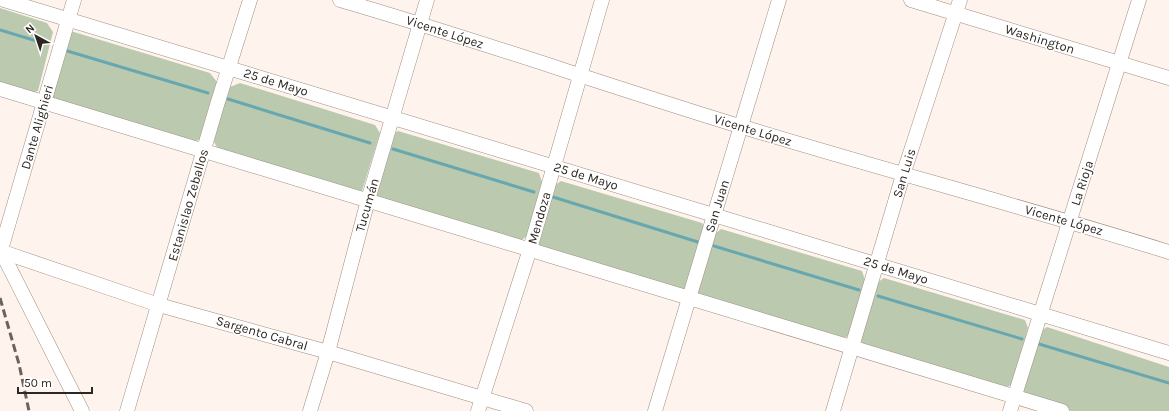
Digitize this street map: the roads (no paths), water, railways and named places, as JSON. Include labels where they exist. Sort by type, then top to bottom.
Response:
[{"type":"street","name":"25 de Mayo","points":[[4,0],[1169,353]]},
{"type":"street","name":"Dante Alighieri","points":[[0,251],[74,0]]},
{"type":"street","name":"Estanislao Zeballos","points":[[127,411],[160,305],[250,0]]},
{"type":"street","name":"Vicente López","points":[[340,0],[420,23],[741,127],[903,175],[1070,221],[1169,252]]},
{"type":"street","name":"Tucumán","points":[[310,411],[328,352],[368,200],[427,0]]},
{"type":"street","name":"Mendoza","points":[[480,405],[530,250],[579,75],[602,0]]},
{"type":"street","name":"San Juan","points":[[655,411],[779,0]]},
{"type":"street","name":"Washington","points":[[911,0],[1169,78]]},
{"type":"street","name":"San Luis","points":[[833,411],[853,348],[903,175],[960,0]]},
{"type":"street","name":"La Rioja","points":[[1010,411],[1139,0]]},
{"type":"street","points":[[0,89],[1062,411]]},
{"type":"street","points":[[0,251],[82,411]]},
{"type":"street","name":"Sargento Cabral","points":[[0,251],[160,305],[328,352],[480,405],[526,411]]},
{"type":"waterway","points":[[0,30],[40,42]]},
{"type":"waterway","points":[[64,50],[208,93]]},
{"type":"waterway","points":[[228,99],[370,143]]},
{"type":"waterway","points":[[393,149],[534,192]]},
{"type":"waterway","points":[[553,197],[698,242]]},
{"type":"waterway","points":[[714,246],[859,290]]},
{"type":"waterway","points":[[878,296],[1022,339]]},
{"type":"waterway","points":[[1039,344],[1169,383]]},
{"type":"railway","points":[[0,298],[19,364],[29,411]]}]
